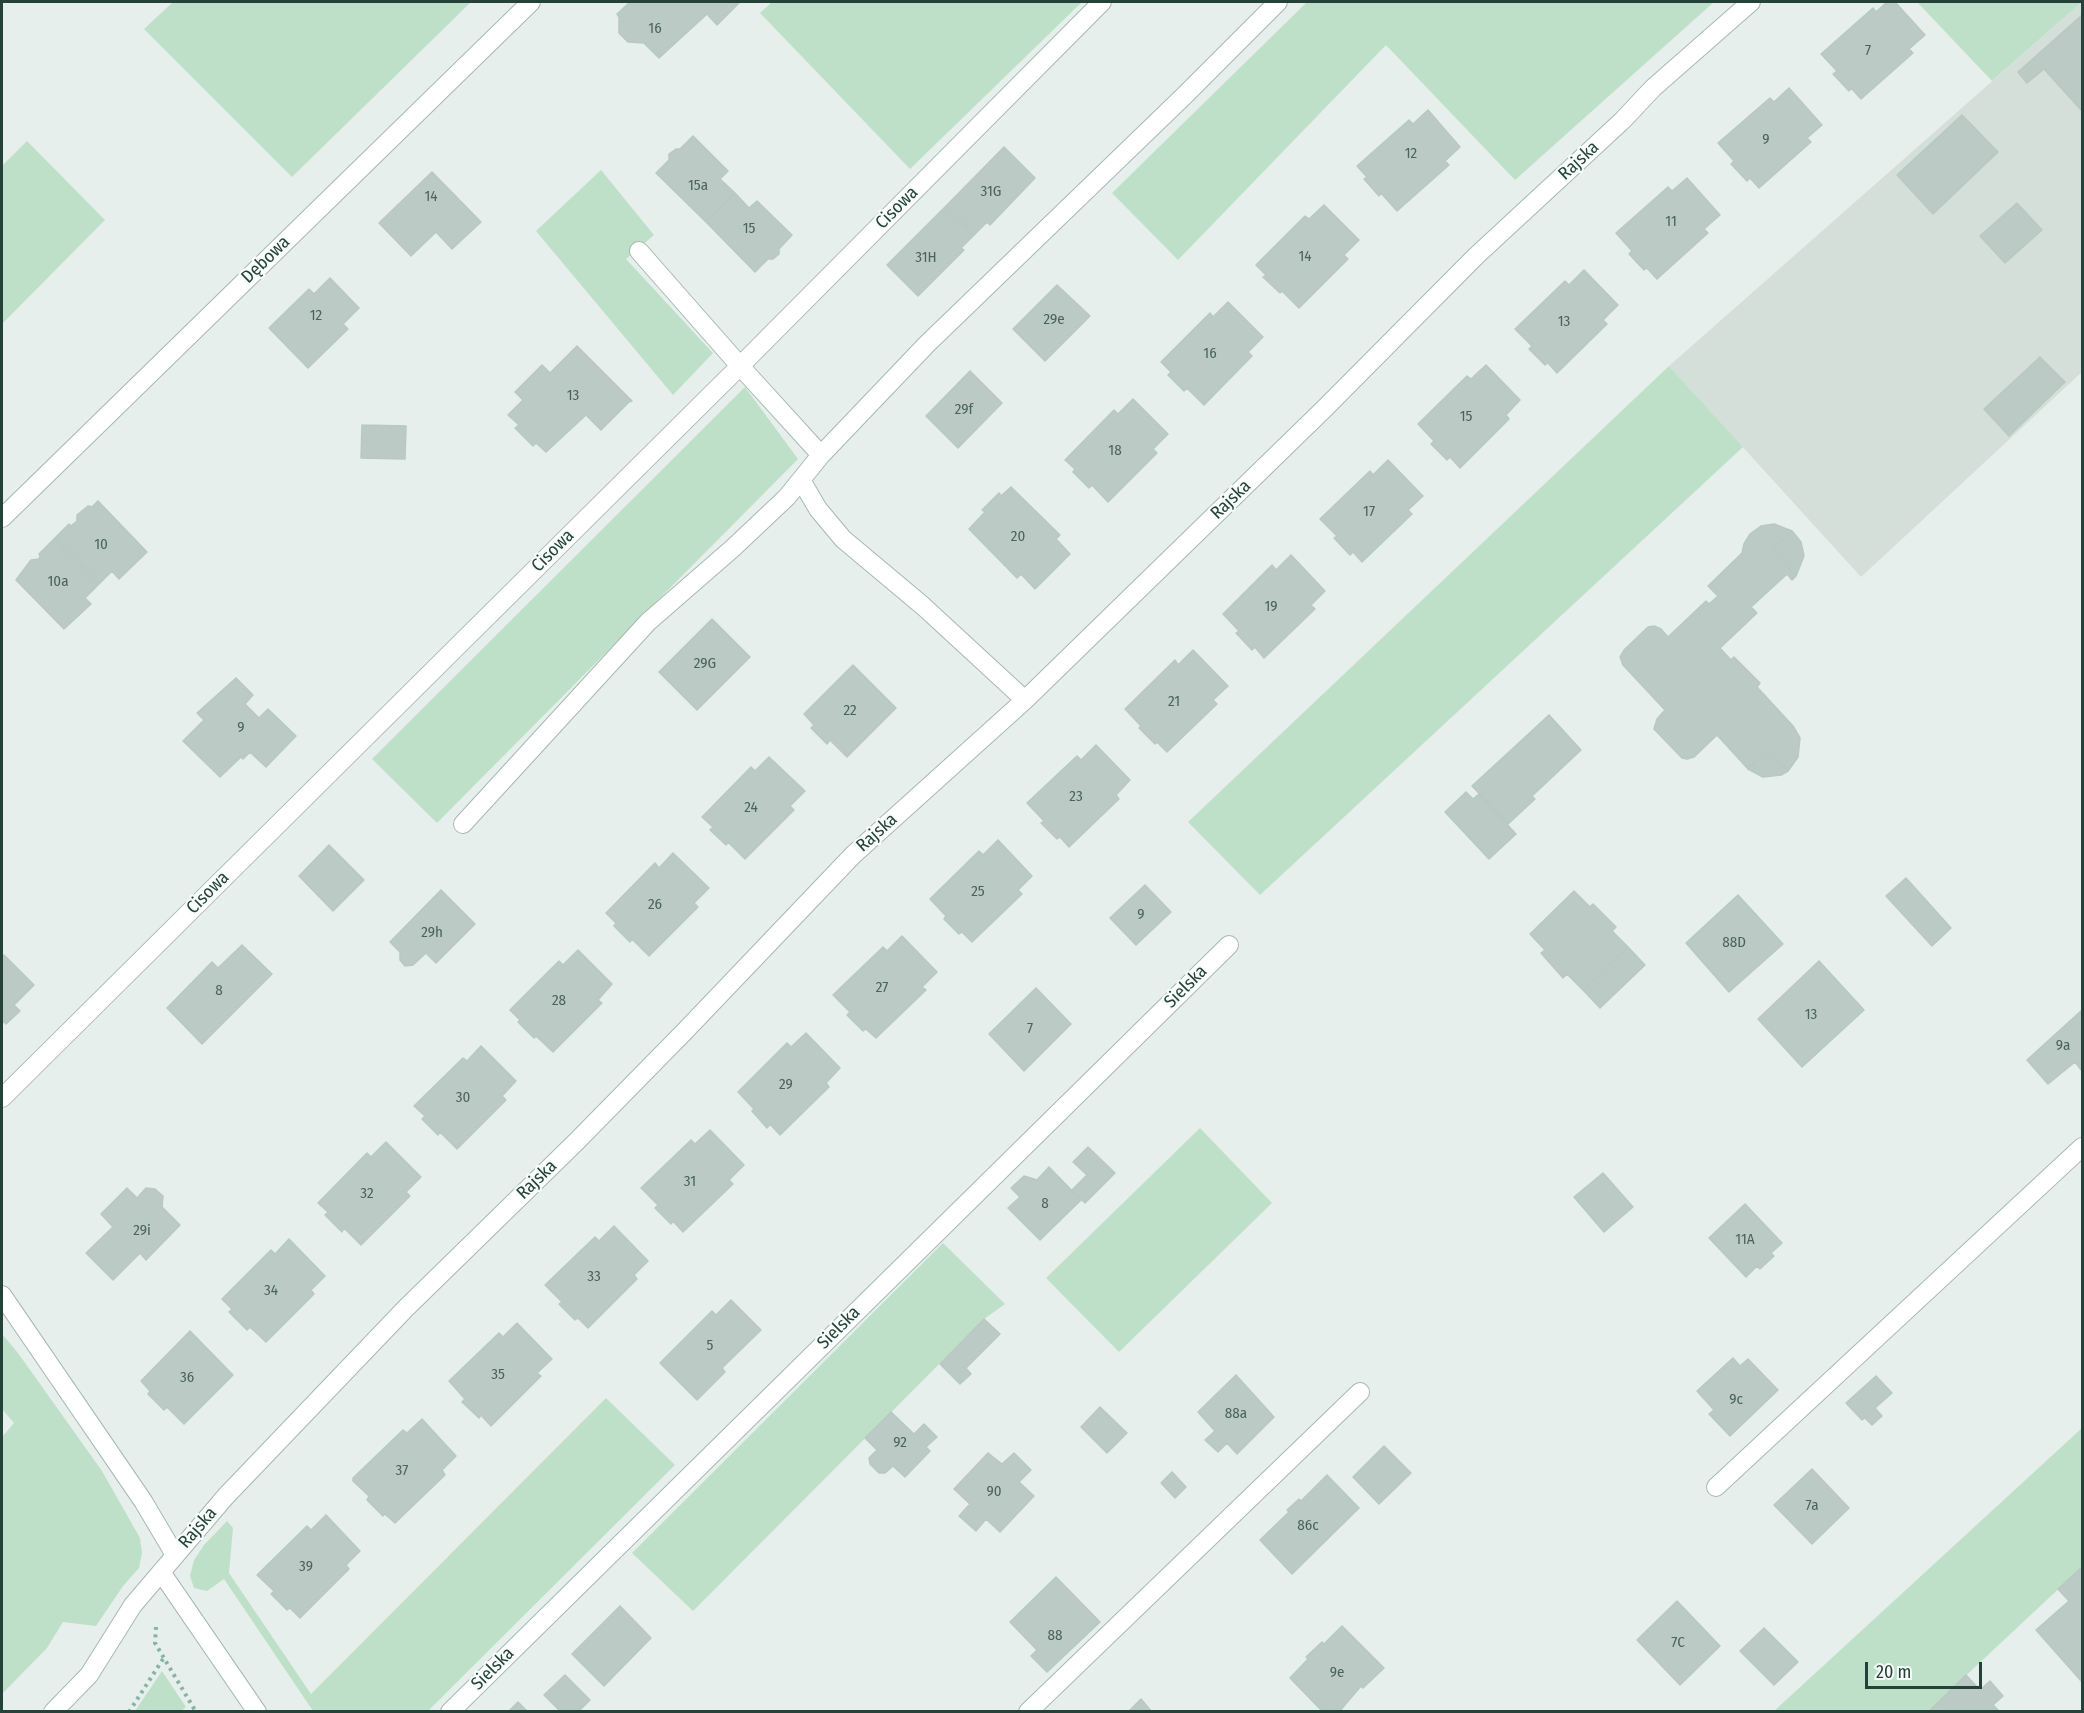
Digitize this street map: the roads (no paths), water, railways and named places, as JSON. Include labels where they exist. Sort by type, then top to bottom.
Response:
[{"type":"street","name":"Dębowa","points":[[2,518],[531,2]]},
{"type":"street","name":"Cisowa","points":[[2,1098],[740,366],[1102,2]]},
{"type":"street","points":[[464,824],[648,622],[733,548],[787,496],[821,455],[927,344],[1278,2]]},
{"type":"street","name":"Rajska","points":[[53,1712],[89,1675],[142,1593],[226,1496],[339,1377],[610,1107],[853,855],[1025,700],[1324,409],[1476,256],[1623,120],[1653,88],[1751,2]]},
{"type":"street","points":[[639,251],[821,455]]},
{"type":"street","points":[[801,480],[818,509],[843,539],[923,606],[1025,700]]},
{"type":"street","name":"Sielska","points":[[450,1712],[1228,945]]},
{"type":"street","points":[[1716,1487],[2082,1147]]},
{"type":"street","points":[[2,1295],[143,1501],[175,1555]]},
{"type":"street","points":[[1028,1712],[1360,1392]]},
{"type":"street","points":[[161,1572],[257,1712]]}]
